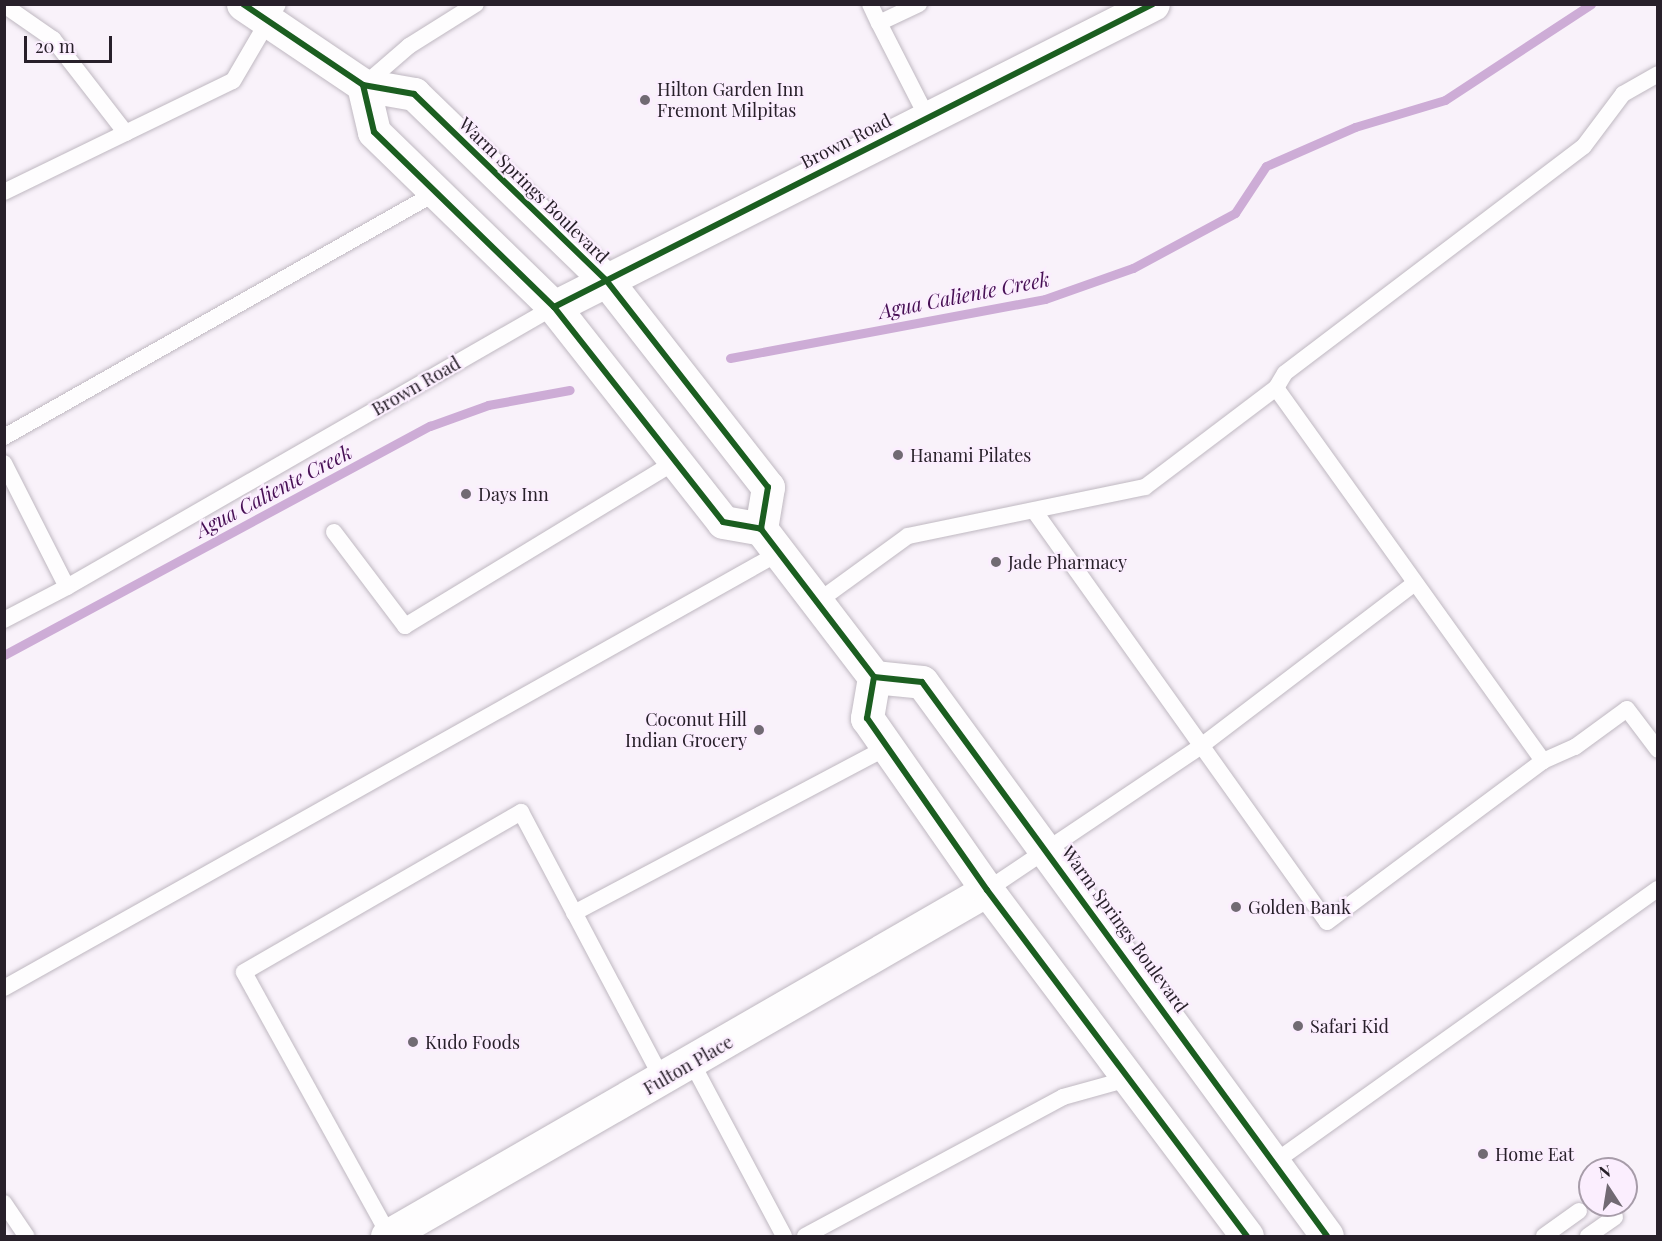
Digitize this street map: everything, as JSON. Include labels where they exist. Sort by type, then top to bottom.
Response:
[{"type":"main road","name":"Brown Road","points":[[554,307],[1153,4]]},
{"type":"main road","name":"Warm Springs Boulevard","points":[[262,10],[363,86],[414,94],[606,280],[768,487],[770,541]]},
{"type":"main road","points":[[363,86],[374,132],[554,307],[723,522],[770,541],[874,676],[867,718],[987,890],[1128,1078],[1239,1234]]},
{"type":"main road","name":"Warm Springs Boulevard","points":[[874,676],[922,682],[1050,849],[1276,1161],[1327,1236]]},
{"type":"main road","name":"Fulton Place","points":[[388,1236],[422,1228],[663,1080],[987,890]]},
{"type":"lane","points":[[363,86],[409,46],[476,4]]},
{"type":"lane","points":[[870,4],[927,117]]},
{"type":"lane","points":[[879,22],[919,4]]},
{"type":"lane","points":[[4,5],[52,39],[126,133]]},
{"type":"lane","points":[[4,192],[233,81],[262,10]]},
{"type":"lane","points":[[817,602],[908,536],[1035,512],[1145,487],[1276,388],[1285,373],[1584,146],[1623,94],[1655,81]]},
{"type":"lane","points":[[4,437],[437,192]]},
{"type":"lane","name":"Brown Road","points":[[4,620],[67,587],[554,307]]},
{"type":"lane","points":[[1276,388],[1544,762]]},
{"type":"lane","points":[[334,532],[405,626],[675,462]]},
{"type":"lane","points":[[4,463],[67,587]]},
{"type":"lane","points":[[1035,512],[1327,922],[1544,762],[1575,747],[1627,708],[1658,750]]},
{"type":"lane","points":[[4,988],[770,541]]},
{"type":"lane","points":[[987,890],[1201,746],[1415,583]]},
{"type":"lane","points":[[574,913],[887,747]]},
{"type":"lane","points":[[388,1236],[244,972],[521,812],[663,1080]]},
{"type":"lane","points":[[1276,1161],[1658,889]]},
{"type":"lane","points":[[692,1063],[784,1236]]},
{"type":"lane","points":[[806,1236],[1063,1097],[1128,1078]]},
{"type":"lane","points":[[4,1203],[26,1236]]},
{"type":"lane","points":[[1544,1236],[1578,1212]]},
{"type":"lane","points":[[1588,1236],[1615,1217]]},
{"type":"waterway","name":"Agua Caliente Creek","points":[[730,358],[1045,299],[1133,268],[1235,213],[1266,166],[1355,127],[1445,100],[1591,4]]},
{"type":"waterway","name":"Agua Caliente Creek","points":[[4,655],[430,426],[488,405],[570,390]]},
{"type":"cycle path","points":[[243,4],[363,85],[414,94],[606,280],[768,487],[761,529]]},
{"type":"cycle path","points":[[554,307],[1153,4]]},
{"type":"cycle path","points":[[363,85],[374,132],[554,307],[723,522],[761,529],[874,677],[922,682],[1327,1236]]},
{"type":"cycle path","points":[[874,677],[867,718],[987,890],[1247,1236]]},
{"type":"place","name":"Hilton Garden Inn Fremont Milpitas","points":[[645,100]]},
{"type":"place","name":"Hanami Pilates","points":[[898,455]]},
{"type":"place","name":"Days Inn","points":[[466,494]]},
{"type":"place","name":"Jade Pharmacy","points":[[996,562]]},
{"type":"place","name":"Coconut Hill Indian Grocery","points":[[759,730]]},
{"type":"place","name":"Golden Bank","points":[[1236,907]]},
{"type":"place","name":"Safari Kid","points":[[1298,1026]]},
{"type":"place","name":"Kudo Foods","points":[[413,1042]]},
{"type":"place","name":"Home Eat","points":[[1483,1154]]}]
